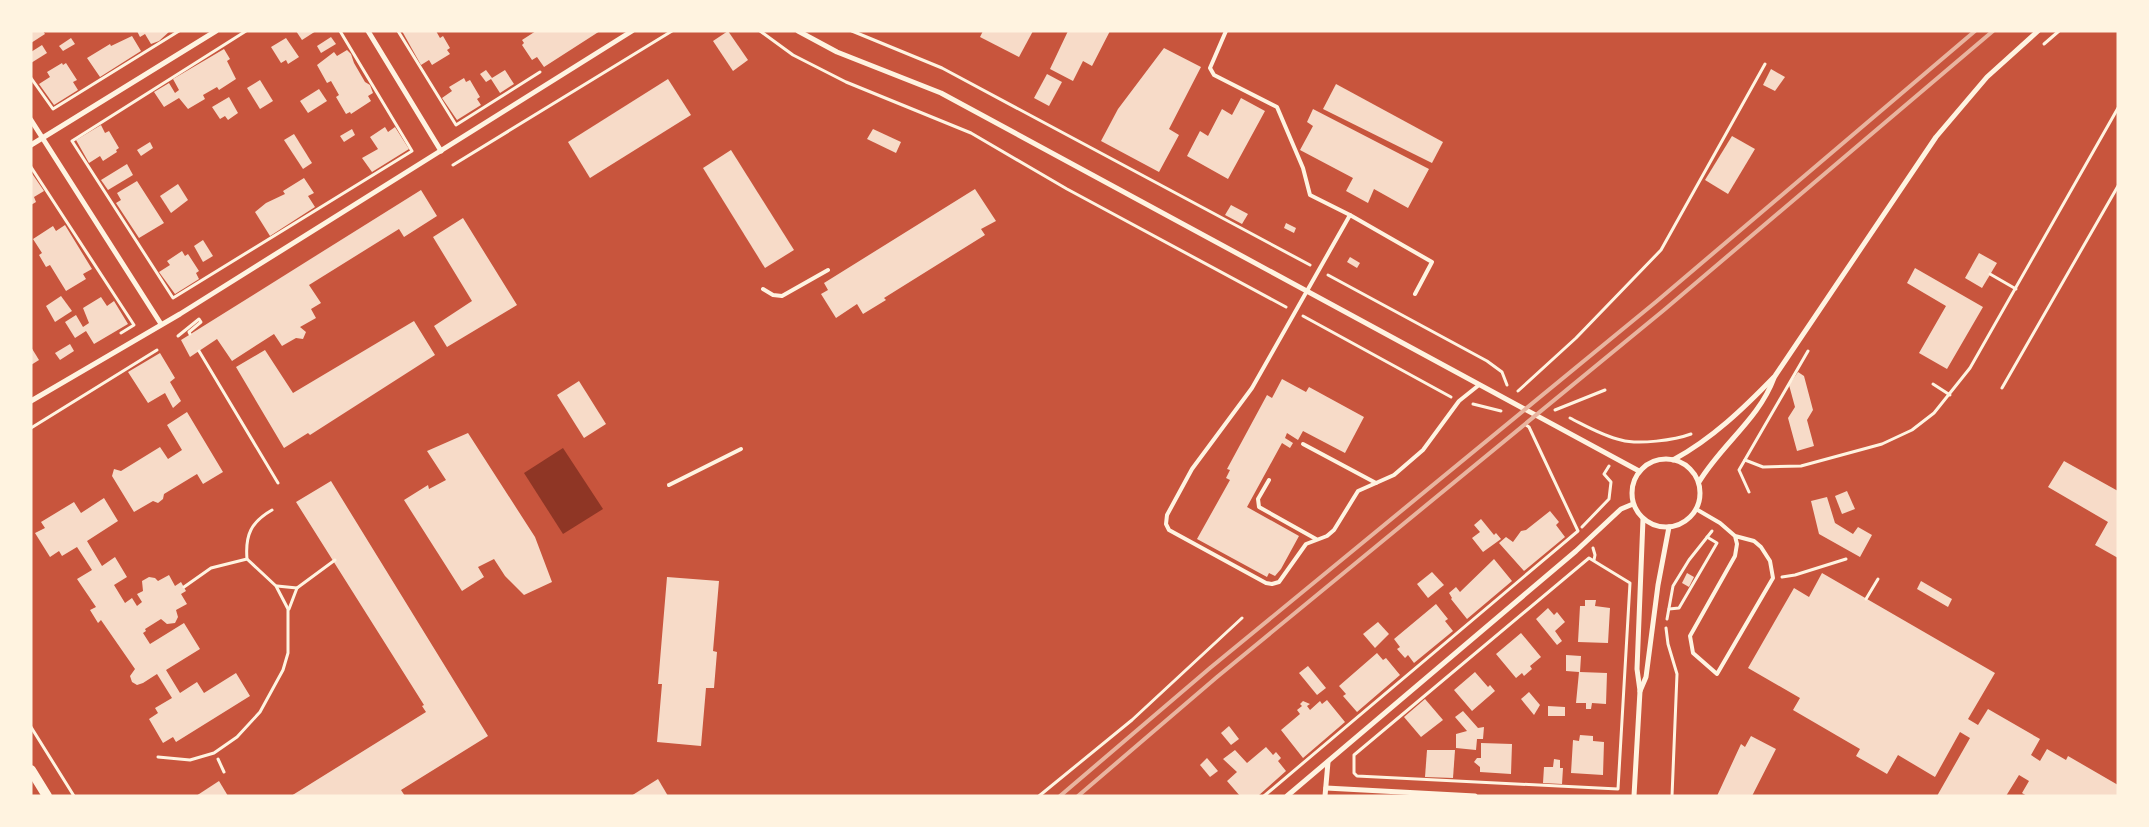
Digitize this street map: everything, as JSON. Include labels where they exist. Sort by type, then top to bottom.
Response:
[{"type":"main road","points":[[31,770],[47,796]]},
{"type":"street","points":[[31,145],[216,31]]},
{"type":"street","points":[[368,31],[441,151]]},
{"type":"street","points":[[31,401],[161,324],[632,31]]},
{"type":"street","points":[[798,31],[837,52],[941,92],[1639,471]]},
{"type":"street","points":[[1674,460],[1690,470],[1699,482],[1700,492],[1696,509],[1680,525],[1658,527],[1643,519],[1633,504],[1633,481],[1639,471],[1654,461],[1674,460],[1703,442],[1755,397],[1774,376],[1936,137],[1981,83],[2038,31]]},
{"type":"street","points":[[31,120],[161,324]]},
{"type":"street","points":[[1699,482],[1707,468],[1754,414],[1766,397],[1774,376]]},
{"type":"street","points":[[1287,796],[1576,551],[1621,509],[1633,504]]},
{"type":"street","points":[[1634,796],[1640,692],[1637,670],[1643,519]]},
{"type":"street","points":[[1640,692],[1646,677],[1658,584],[1669,527]]},
{"type":"street","points":[[1325,796],[1328,762]]},
{"type":"street","points":[[1326,788],[1475,796]]},
{"type":"lane","points":[[1226,31],[1210,68],[1214,75],[1277,107],[1303,168],[1310,195],[1350,215],[1432,262],[1415,294]]},
{"type":"lane","points":[[1350,215],[1252,388],[1192,469],[1166,520],[1172,532],[1272,584],[1279,582],[1303,547],[1316,539],[1327,536],[1334,530],[1358,491],[1394,475],[1423,450],[1459,401],[1479,384]]},
{"type":"lane","points":[[763,289],[773,295],[782,296],[828,270]]},
{"type":"lane","points":[[1303,444],[1376,483]]},
{"type":"lane","points":[[669,485],[741,450]]},
{"type":"lane","points":[[1269,480],[1258,499],[1259,507],[1316,539]]},
{"type":"lane","points":[[1696,509],[1720,523],[1735,536],[1737,544],[1735,556],[1690,636],[1693,653],[1717,674],[1773,578],[1770,561],[1762,547],[1745,537],[1735,536]]},
{"type":"path","points":[[31,78],[51,109],[54,109],[180,31]]},
{"type":"path","points":[[246,31],[72,140],[173,298],[412,150],[340,31]]},
{"type":"path","points":[[398,31],[456,124],[548,68]]},
{"type":"path","points":[[453,165],[672,31]]},
{"type":"path","points":[[760,31],[793,55],[846,82],[971,133],[1067,189],[1459,401],[1500,411]]},
{"type":"path","points":[[852,31],[942,68],[1320,270],[1487,361],[1502,372],[1506,384],[1524,394]]},
{"type":"path","points":[[2037,50],[2059,31]]},
{"type":"path","points":[[1518,391],[1576,338],[1661,250],[1766,64]]},
{"type":"path","points":[[1745,460],[1763,467],[1797,467],[1882,444],[1923,422],[1950,395],[1970,368],[2118,108]]},
{"type":"path","points":[[31,167],[134,324],[118,334]]},
{"type":"path","points":[[2002,388],[2118,186]]},
{"type":"path","points":[[1990,274],[2016,289]]},
{"type":"path","points":[[178,336],[187,327],[199,319],[201,322],[189,333],[187,327]]},
{"type":"path","points":[[1749,492],[1739,470],[1812,345]]},
{"type":"path","points":[[31,428],[157,350]]},
{"type":"path","points":[[199,351],[278,483]]},
{"type":"path","points":[[1933,384],[1950,395]]},
{"type":"path","points":[[1555,410],[1605,390]]},
{"type":"path","points":[[1547,406],[1561,414]]},
{"type":"path","points":[[1566,416],[1621,440],[1678,439],[1694,432]]},
{"type":"path","points":[[1529,427],[1578,531]]},
{"type":"path","points":[[1264,796],[1578,531],[1609,499],[1611,482],[1604,474],[1614,458],[1621,440]]},
{"type":"path","points":[[272,510],[260,516],[250,528],[246,545],[247,558],[276,586],[288,609]]},
{"type":"path","points":[[1672,796],[1677,684],[1665,629],[1674,586],[1689,560],[1720,523]]},
{"type":"path","points":[[1669,609],[1679,608],[1717,543],[1707,537]]},
{"type":"path","points":[[184,587],[211,568],[247,558]]},
{"type":"path","points":[[1617,796],[1618,788],[1630,583],[1589,558],[1354,755],[1354,773],[1357,776],[1618,788]]},
{"type":"path","points":[[1795,575],[1846,559]]},
{"type":"path","points":[[158,757],[190,760],[214,753],[249,726],[260,712],[283,670],[288,653],[288,609],[297,588],[335,560]]},
{"type":"path","points":[[1866,599],[1878,579]]},
{"type":"path","points":[[276,586],[297,588]]},
{"type":"path","points":[[1039,796],[1132,720],[1242,618]]},
{"type":"path","points":[[31,727],[76,796]]},
{"type":"path","points":[[218,759],[224,772]]},
{"type":"shaded area","points":[[563,448],[603,509],[563,534],[524,473]]},
{"type":"building","points":[[31,31],[43,31],[45,34],[31,43]]},
{"type":"building","points":[[137,31],[170,31],[159,41],[151,44],[145,34],[140,37]]},
{"type":"building","points":[[296,31],[316,31],[302,40]]},
{"type":"building","points":[[402,31],[436,31],[440,38],[443,36],[450,48],[447,50],[450,54],[432,65],[429,60],[421,65]]},
{"type":"building","points":[[536,31],[600,31],[544,67],[537,57],[532,60],[522,45],[524,43],[522,40]]},
{"type":"building","points":[[728,31],[748,60],[733,71],[713,41]]},
{"type":"building","points":[[983,31],[1033,31],[1019,57],[980,37]]},
{"type":"building","points":[[1068,31],[1110,31],[1092,66],[1083,61],[1073,81],[1050,69]]},
{"type":"building","points":[[132,36],[141,51],[100,77],[87,58],[110,44],[111,46]]},
{"type":"building","points":[[331,37],[336,44],[321,53],[317,46]]},
{"type":"building","points":[[71,38],[75,44],[63,51],[59,46]]},
{"type":"building","points":[[286,38],[299,57],[288,64],[286,60],[281,63],[271,47]]},
{"type":"building","points":[[42,45],[47,53],[31,63],[31,52]]},
{"type":"building","points":[[1164,48],[1201,67],[1169,129],[1179,135],[1159,172],[1101,141],[1118,109]]},
{"type":"building","points":[[224,49],[230,59],[227,61],[236,79],[219,90],[217,87],[203,95],[205,99],[188,109],[179,98],[164,107],[154,92],[169,83],[175,93],[179,90],[173,79]]},
{"type":"building","points":[[347,50],[351,54],[365,82],[370,85],[373,93],[368,96],[371,101],[351,114],[350,112],[346,114],[336,97],[339,95],[331,81],[327,83],[317,65],[334,52],[337,56]]},
{"type":"building","points":[[62,63],[63,65],[66,63],[77,80],[73,82],[78,90],[54,105],[39,84],[50,77],[47,72]]},
{"type":"building","points":[[1771,69],[1785,77],[1775,91],[1763,85]]},
{"type":"building","points":[[486,70],[492,78],[505,70],[514,84],[500,93],[491,79],[486,82],[480,74]]},
{"type":"building","points":[[1047,74],[1062,82],[1049,106],[1034,98]]},
{"type":"building","points":[[464,78],[466,82],[470,80],[480,97],[477,99],[481,105],[457,120],[442,98],[452,91],[449,87]]},
{"type":"building","points":[[668,79],[691,115],[590,178],[568,142]]},
{"type":"building","points":[[260,80],[273,101],[260,109],[247,88]]},
{"type":"building","points":[[1336,84],[1443,142],[1432,163],[1323,109]]},
{"type":"building","points":[[319,89],[327,101],[308,113],[300,101]]},
{"type":"building","points":[[229,97],[238,113],[228,120],[225,116],[220,119],[212,107]]},
{"type":"building","points":[[1241,98],[1265,111],[1228,179],[1187,156],[1200,131],[1208,136],[1222,109],[1232,115]]},
{"type":"building","points":[[1313,109],[1429,169],[1408,208],[1374,189],[1368,203],[1346,191],[1353,178],[1300,150],[1313,126],[1307,122]]},
{"type":"building","points":[[101,125],[105,133],[109,131],[119,148],[116,150],[117,152],[103,161],[100,156],[89,163],[76,140]]},
{"type":"building","points":[[385,127],[388,132],[395,127],[409,149],[372,172],[362,158],[378,149],[370,137]]},
{"type":"building","points":[[352,129],[355,135],[344,142],[340,136]]},
{"type":"building","points":[[873,129],[901,142],[896,153],[867,139]]},
{"type":"building","points":[[294,134],[312,163],[303,169],[284,140]]},
{"type":"building","points":[[1732,136],[1755,149],[1728,194],[1705,180]]},
{"type":"building","points":[[150,142],[153,148],[141,156],[137,150]]},
{"type":"building","points":[[731,150],[794,250],[765,268],[703,168]]},
{"type":"building","points":[[127,164],[133,175],[108,190],[101,180]]},
{"type":"building","points":[[31,172],[44,191],[34,197],[36,202],[31,205]]},
{"type":"building","points":[[304,178],[314,193],[308,196],[315,207],[270,236],[255,212],[266,203],[285,194],[283,191]]},
{"type":"building","points":[[137,181],[164,223],[139,238],[116,203],[121,200],[117,193]]},
{"type":"building","points":[[178,184],[188,200],[171,213],[160,196]]},
{"type":"building","points":[[975,189],[996,221],[981,229],[985,235],[884,298],[886,300],[863,314],[857,304],[836,318],[821,294],[828,290],[824,283]]},
{"type":"building","points":[[421,190],[437,216],[404,237],[399,229],[309,285],[321,303],[311,309],[316,318],[300,327],[306,332],[303,339],[296,338],[282,346],[274,334],[232,361],[217,339],[190,357],[181,340]]},
{"type":"building","points":[[1231,205],[1248,214],[1242,224],[1225,215]]},
{"type":"building","points":[[463,218],[517,305],[447,347],[434,326],[472,301],[433,237]]},
{"type":"building","points":[[1286,223],[1296,228],[1294,233],[1284,228]]},
{"type":"building","points":[[65,225],[92,269],[83,274],[86,279],[66,291],[50,265],[46,267],[39,255],[42,253],[33,239],[53,226],[56,231]]},
{"type":"building","points":[[203,240],[213,256],[203,262],[194,246]]},
{"type":"building","points":[[182,251],[185,256],[188,254],[199,271],[196,273],[199,279],[175,294],[159,272],[170,265],[167,261]]},
{"type":"building","points":[[1979,253],[1997,263],[1982,288],[1965,278]]},
{"type":"building","points":[[1350,257],[1360,263],[1357,268],[1347,262]]},
{"type":"building","points":[[1915,268],[1983,307],[1947,369],[1919,353],[1946,306],[1907,283]]},
{"type":"building","points":[[61,296],[72,311],[55,322],[46,306]]},
{"type":"building","points":[[101,297],[107,306],[114,301],[128,324],[94,344],[86,331],[75,338],[65,322],[76,315],[83,327],[89,323],[83,308]]},
{"type":"building","points":[[414,321],[435,355],[310,435],[308,433],[284,448],[236,367],[265,350],[293,393]]},
{"type":"building","points":[[70,344],[74,351],[60,360],[55,353]]},
{"type":"building","points":[[31,347],[39,360],[31,365]]},
{"type":"building","points":[[160,353],[175,378],[170,382],[181,401],[173,408],[165,393],[148,403],[128,372]]},
{"type":"building","points":[[1798,372],[1804,376],[1813,410],[1807,420],[1814,446],[1797,451],[1788,418],[1795,407],[1789,385]]},
{"type":"building","points":[[1282,379],[1306,392],[1309,387],[1364,417],[1345,453],[1303,431],[1298,440],[1287,433],[1285,438],[1293,443],[1290,448],[1282,443],[1247,507],[1299,536],[1281,569],[1275,576],[1269,573],[1267,577],[1197,539],[1230,480],[1226,478],[1230,470],[1227,469],[1267,395],[1272,398]]},
{"type":"building","points":[[579,381],[606,424],[584,438],[557,395]]},
{"type":"building","points":[[187,412],[223,472],[203,484],[197,474],[164,494],[163,499],[158,503],[153,501],[134,512],[112,476],[114,469],[121,471],[160,447],[168,459],[182,450],[167,425]]},
{"type":"building","points":[[468,433],[535,537],[552,582],[524,595],[505,576],[494,559],[478,567],[484,577],[462,591],[404,500],[428,485],[429,489],[446,480],[427,451]]},
{"type":"building","points":[[2064,461],[2118,491],[2118,558],[2095,545],[2108,522],[2048,487]]},
{"type":"building","points":[[331,481],[488,736],[401,790],[405,796],[291,796],[426,712],[422,706],[424,705],[296,502]]},
{"type":"building","points":[[1847,491],[1855,509],[1842,514],[1835,496]]},
{"type":"building","points":[[1827,497],[1835,523],[1853,534],[1858,527],[1872,535],[1860,557],[1819,534],[1811,501]]},
{"type":"building","points":[[104,498],[118,521],[87,541],[102,566],[115,557],[127,577],[114,585],[125,603],[132,598],[137,606],[142,602],[137,594],[143,591],[142,581],[149,577],[155,578],[158,581],[169,575],[175,586],[181,582],[186,591],[181,594],[187,604],[176,610],[178,617],[175,623],[167,624],[161,619],[145,629],[146,631],[143,633],[150,644],[184,623],[200,649],[166,670],[180,693],[197,682],[204,693],[236,673],[250,696],[176,742],[173,737],[163,743],[149,719],[158,713],[155,708],[172,698],[157,674],[137,685],[132,682],[130,676],[135,669],[101,620],[98,623],[90,610],[96,607],[77,579],[92,570],[77,547],[62,556],[59,551],[50,557],[35,533],[45,528],[41,522],[74,502],[81,513]]},
{"type":"building","points":[[1550,511],[1559,522],[1556,525],[1565,537],[1524,571],[1499,543],[1506,537],[1513,542],[1521,531],[1526,530]]},
{"type":"building","points":[[1481,519],[1494,535],[1496,533],[1501,539],[1483,552],[1472,538],[1480,532],[1474,525]]},
{"type":"building","points":[[1494,559],[1512,581],[1467,619],[1451,599],[1449,593],[1456,587],[1460,592]]},
{"type":"building","points":[[1432,572],[1444,585],[1428,598],[1417,584]]},
{"type":"building","points":[[1687,573],[1694,577],[1689,587],[1682,583]]},
{"type":"building","points":[[1822,573],[1995,673],[1968,719],[1978,725],[1988,709],[2040,739],[2031,755],[2040,761],[2047,749],[2066,760],[2068,756],[2118,785],[2118,796],[2027,796],[2022,793],[2029,781],[2019,775],[2006,796],[1937,796],[1970,738],[1960,732],[1935,777],[1898,755],[1887,774],[1856,756],[1860,749],[1793,710],[1800,698],[1748,668],[1794,588],[1809,597]]},
{"type":"building","points":[[667,577],[719,581],[713,651],[717,652],[714,688],[706,688],[701,746],[657,742],[662,684],[658,684]]},
{"type":"building","points":[[1921,581],[1952,599],[1948,607],[1917,589]]},
{"type":"building","points":[[1585,600],[1596,600],[1595,606],[1610,608],[1608,643],[1578,642],[1580,606],[1585,606]]},
{"type":"building","points":[[1436,604],[1448,619],[1445,621],[1453,631],[1414,663],[1408,655],[1405,658],[1397,649],[1400,647],[1394,639]]},
{"type":"building","points":[[1548,608],[1554,615],[1557,612],[1565,622],[1555,631],[1562,641],[1557,645],[1536,619]]},
{"type":"building","points":[[1378,622],[1389,634],[1375,648],[1363,634]]},
{"type":"building","points":[[1521,633],[1541,657],[1530,666],[1532,669],[1524,676],[1522,673],[1516,678],[1496,654]]},
{"type":"building","points":[[1377,653],[1383,660],[1386,658],[1400,675],[1357,712],[1343,696],[1346,694],[1339,686]]},
{"type":"building","points":[[1566,655],[1581,656],[1580,672],[1607,673],[1606,704],[1592,703],[1591,709],[1586,709],[1586,703],[1576,703],[1579,672],[1566,671]]},
{"type":"building","points":[[1308,666],[1326,688],[1317,695],[1299,673]]},
{"type":"building","points":[[1475,672],[1488,687],[1490,685],[1495,691],[1472,711],[1454,690]]},
{"type":"building","points":[[1529,692],[1540,705],[1534,715],[1521,699]]},
{"type":"building","points":[[1425,699],[1443,720],[1421,737],[1404,717]]},
{"type":"building","points":[[1327,700],[1345,722],[1303,758],[1281,730],[1300,714],[1297,710],[1302,706],[1300,704],[1303,701],[1310,704],[1307,706],[1310,710],[1320,701],[1322,704]]},
{"type":"building","points":[[1548,706],[1565,707],[1565,716],[1548,716]]},
{"type":"building","points":[[1463,711],[1478,728],[1484,727],[1483,739],[1477,739],[1476,750],[1456,748],[1456,734],[1467,731],[1455,717]]},
{"type":"building","points":[[1229,726],[1239,739],[1231,745],[1221,733]]},
{"type":"building","points":[[1580,735],[1593,736],[1593,741],[1604,742],[1603,775],[1571,773],[1573,740],[1579,741]]},
{"type":"building","points":[[1751,736],[1776,749],[1752,796],[1717,796],[1741,744],[1745,747]]},
{"type":"building","points":[[1481,743],[1512,744],[1511,774],[1480,772],[1480,767],[1474,762],[1477,758],[1481,758]]},
{"type":"building","points":[[1266,747],[1273,755],[1276,752],[1281,758],[1278,761],[1286,771],[1258,796],[1240,796],[1227,781],[1237,772],[1223,759],[1235,750],[1247,763]]},
{"type":"building","points":[[1427,750],[1455,750],[1453,778],[1425,777]]},
{"type":"building","points":[[1207,758],[1218,771],[1210,777],[1200,765]]},
{"type":"building","points":[[1554,759],[1560,760],[1560,768],[1563,768],[1562,784],[1543,783],[1544,767],[1553,767]]},
{"type":"building","points":[[658,779],[668,796],[631,796]]},
{"type":"building","points":[[219,781],[228,796],[196,796]]},
{"type":"railway","points":[[1060,796],[1210,668],[1657,301],[1975,31]]},
{"type":"railway","points":[[1078,796],[1217,677],[1664,310],[1993,31]]}]
